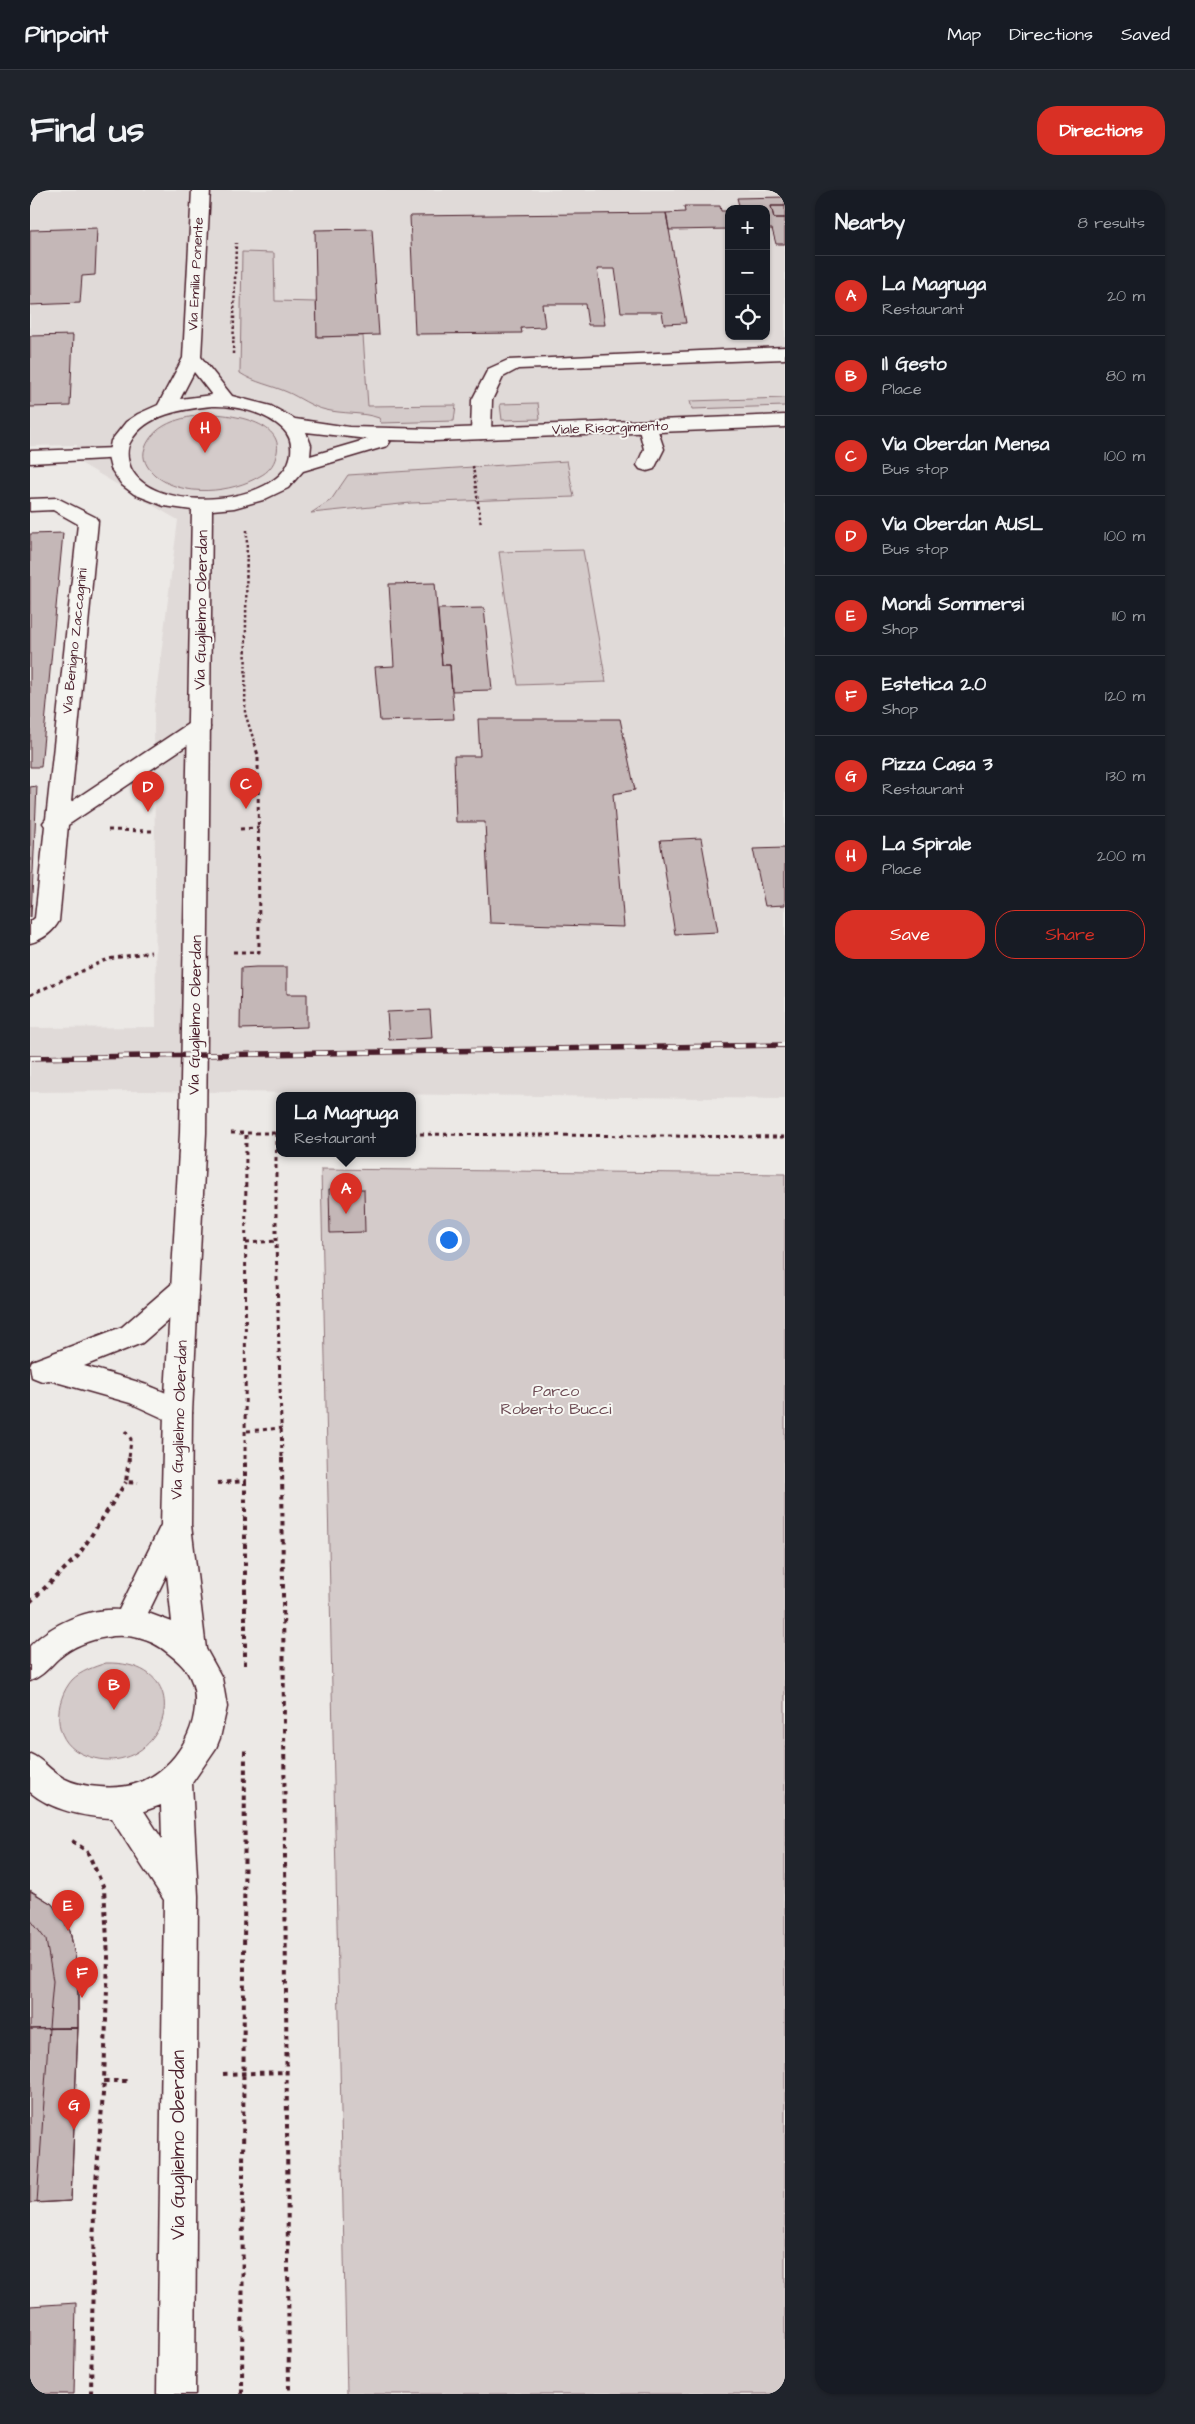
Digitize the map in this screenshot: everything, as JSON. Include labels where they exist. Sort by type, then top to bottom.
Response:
[{"type":"main road","name":"Via Emilia Ponente","points":[[166,407],[192,358],[201,190]]},
{"type":"main road","points":[[481,433],[482,400],[495,373],[515,364],[785,353]]},
{"type":"main road","points":[[192,358],[226,400]]},
{"type":"main road","points":[[226,400],[251,404],[273,412],[289,424],[299,437],[302,452],[298,466],[283,482],[261,495],[234,503],[202,505],[175,502],[151,495],[132,484],[121,470],[117,454],[121,440],[131,428],[146,416],[166,407],[195,401],[226,400]]},
{"type":"main road","name":"Viale Risorgimento","points":[[289,424],[349,433],[434,435],[785,421]]},
{"type":"main road","points":[[647,465],[654,449],[648,426]]},
{"type":"main road","name":"Viale Risorgimento","points":[[298,466],[369,443],[434,435]]},
{"type":"main road","points":[[30,457],[117,454]]},
{"type":"main road","name":"Via Benigno Zaccagnini","points":[[30,505],[57,504],[88,521],[47,921],[30,935]]},
{"type":"main road","name":"Via Guglielmo Oberdan","points":[[191,1651],[176,1525],[178,1413],[193,1133],[202,505]]},
{"type":"main road","points":[[56,824],[199,727]]},
{"type":"main road","points":[[39,1369],[132,1335],[184,1290]]},
{"type":"main road","points":[[39,1369],[137,1393],[178,1413]]},
{"type":"main road","name":"Via Guglielmo Oberdan","points":[[128,1622],[176,1525]]},
{"type":"main road","name":"Via Guglielmo Oberdan","points":[[30,1668],[48,1648],[73,1632],[100,1624],[128,1622],[152,1626],[174,1636],[191,1651],[206,1674],[212,1700],[209,1729],[196,1756],[176,1778],[150,1794],[120,1803],[86,1802],[56,1791],[31,1771]]},
{"type":"main road","name":"Via Guglielmo Oberdan","points":[[176,1778],[181,1896],[176,2394]]},
{"type":"main road","points":[[120,1803],[181,1896]]},
{"type":"path","points":[[233,356],[236,239]]},
{"type":"path","points":[[472,458],[481,525]]},
{"type":"path","points":[[233,952],[259,952],[258,755],[245,713],[247,529]]},
{"type":"path","points":[[240,829],[259,828]]},
{"type":"path","points":[[107,830],[152,831]]},
{"type":"path","points":[[30,995],[108,959],[152,952]]},
{"type":"path","points":[[245,1669],[247,1431],[246,1133],[276,1133]]},
{"type":"path","points":[[416,1134],[785,1137]]},
{"type":"path","points":[[278,1157],[276,1241],[282,1428],[289,2394]]},
{"type":"path","points":[[246,1243],[276,1241]]},
{"type":"path","points":[[30,1602],[78,1556],[126,1482],[131,1439],[121,1424]]},
{"type":"path","points":[[247,1431],[282,1428]]},
{"type":"path","points":[[214,1483],[246,1481]]},
{"type":"path","points":[[126,1482],[138,1483]]},
{"type":"path","points":[[242,2394],[245,1748]]},
{"type":"path","points":[[63,1835],[87,1851],[104,1888],[108,1958],[104,2081],[94,2208],[91,2394]]},
{"type":"path","points":[[220,2074],[286,2072]]},
{"type":"path","points":[[104,2081],[127,2081]]},
{"type":"shaded area","points":[[30,190],[785,190],[785,1099],[416,1094],[416,1092],[30,1092],[30,1028],[156,1027],[154,710],[178,520],[77,461],[77,445],[30,446]]},
{"type":"green space","points":[[242,252],[274,253],[275,301],[316,302],[317,337],[363,336],[368,406],[456,405],[454,421],[381,423],[379,418],[373,416],[321,409],[287,392],[257,382],[240,373]]},
{"type":"green space","points":[[785,398],[785,406],[692,409],[690,401]]},
{"type":"green space","points":[[538,403],[540,419],[502,420],[500,404]]},
{"type":"green space","points":[[213,414],[245,419],[266,428],[274,436],[277,445],[276,456],[268,470],[249,482],[222,489],[207,490],[179,487],[166,482],[152,472],[145,463],[144,452],[150,439],[156,432],[173,422],[193,416]]},
{"type":"green space","points":[[567,461],[574,497],[411,503],[311,513],[331,500],[348,475]]},
{"type":"green space","points":[[583,550],[606,682],[518,685],[499,552]]},
{"type":"green space","name":"Parco Roberto Bucci","points":[[321,1169],[785,1174],[785,2394],[347,2394]]},
{"type":"green space","points":[[106,1663],[138,1668],[157,1682],[164,1701],[162,1721],[151,1741],[132,1755],[108,1760],[80,1753],[71,1747],[64,1739],[59,1719],[62,1698],[72,1680],[92,1668]]},
{"type":"building","points":[[785,197],[785,206],[771,206],[774,218],[785,218],[785,244],[776,244],[772,229],[770,229],[770,205],[739,205],[737,198]]},
{"type":"building","points":[[684,206],[720,206],[721,211],[725,211],[725,229],[669,230],[666,213],[685,212]]},
{"type":"building","points":[[771,206],[785,206],[785,218],[774,218]]},
{"type":"building","points":[[666,213],[686,323],[664,324],[662,312],[621,312],[615,269],[597,269],[605,325],[588,325],[585,304],[542,304],[545,327],[521,328],[522,333],[415,334],[410,216]]},
{"type":"building","points":[[97,228],[95,275],[82,276],[80,303],[30,305],[30,230]]},
{"type":"building","points":[[372,229],[379,335],[317,337],[315,230]]},
{"type":"building","points":[[73,335],[70,406],[30,407],[30,336]]},
{"type":"building","points":[[63,533],[41,767],[30,767],[30,534]]},
{"type":"building","points":[[435,583],[442,665],[450,665],[454,719],[380,721],[375,667],[394,666],[389,584]]},
{"type":"building","points":[[484,608],[492,690],[452,691],[450,665],[442,665],[438,609]]},
{"type":"building","points":[[478,719],[620,719],[635,790],[613,794],[624,927],[490,923],[485,822],[456,822],[454,756],[480,756]]},
{"type":"building","points":[[37,786],[31,917],[30,917],[30,787]]},
{"type":"building","points":[[701,838],[718,932],[675,934],[660,840]]},
{"type":"building","points":[[785,848],[785,905],[765,906],[753,849]]},
{"type":"building","points":[[287,967],[287,994],[307,994],[307,1027],[240,1029],[241,968]]},
{"type":"building","points":[[430,1010],[432,1038],[389,1040],[387,1012]]},
{"type":"building","points":[[329,1189],[364,1189],[365,1232],[330,1233]]},
{"type":"building","points":[[30,1890],[52,1904],[70,1931],[78,1971],[78,2028],[49,2028],[53,1981],[46,1940],[30,1919]]},
{"type":"building","points":[[30,1891],[52,1904],[70,1931],[78,1971],[78,2028],[30,2029]]},
{"type":"building","points":[[49,2028],[78,2028],[71,2201],[37,2203]]},
{"type":"building","points":[[78,2028],[71,2201],[30,2203],[30,2029]]},
{"type":"building","points":[[76,2303],[74,2394],[30,2394],[30,2306]]},
{"type":"railway","points":[[30,1058],[785,1045]]},
{"type":"place","name":"La Spirale","points":[[205,453]]},
{"type":"place","name":"Via Oberdan Mensa","points":[[246,809]]},
{"type":"place","name":"Via Oberdan AUSL","points":[[148,812]]},
{"type":"place","name":"La Magnuga","points":[[346,1214]]},
{"type":"place","name":"Il Gesto","points":[[114,1710]]},
{"type":"place","name":"Mondi Sommersi","points":[[68,1931]]},
{"type":"place","name":"Estetica 2.0","points":[[82,1998]]},
{"type":"place","name":"Pizza Casa 3","points":[[74,2130]]}]
